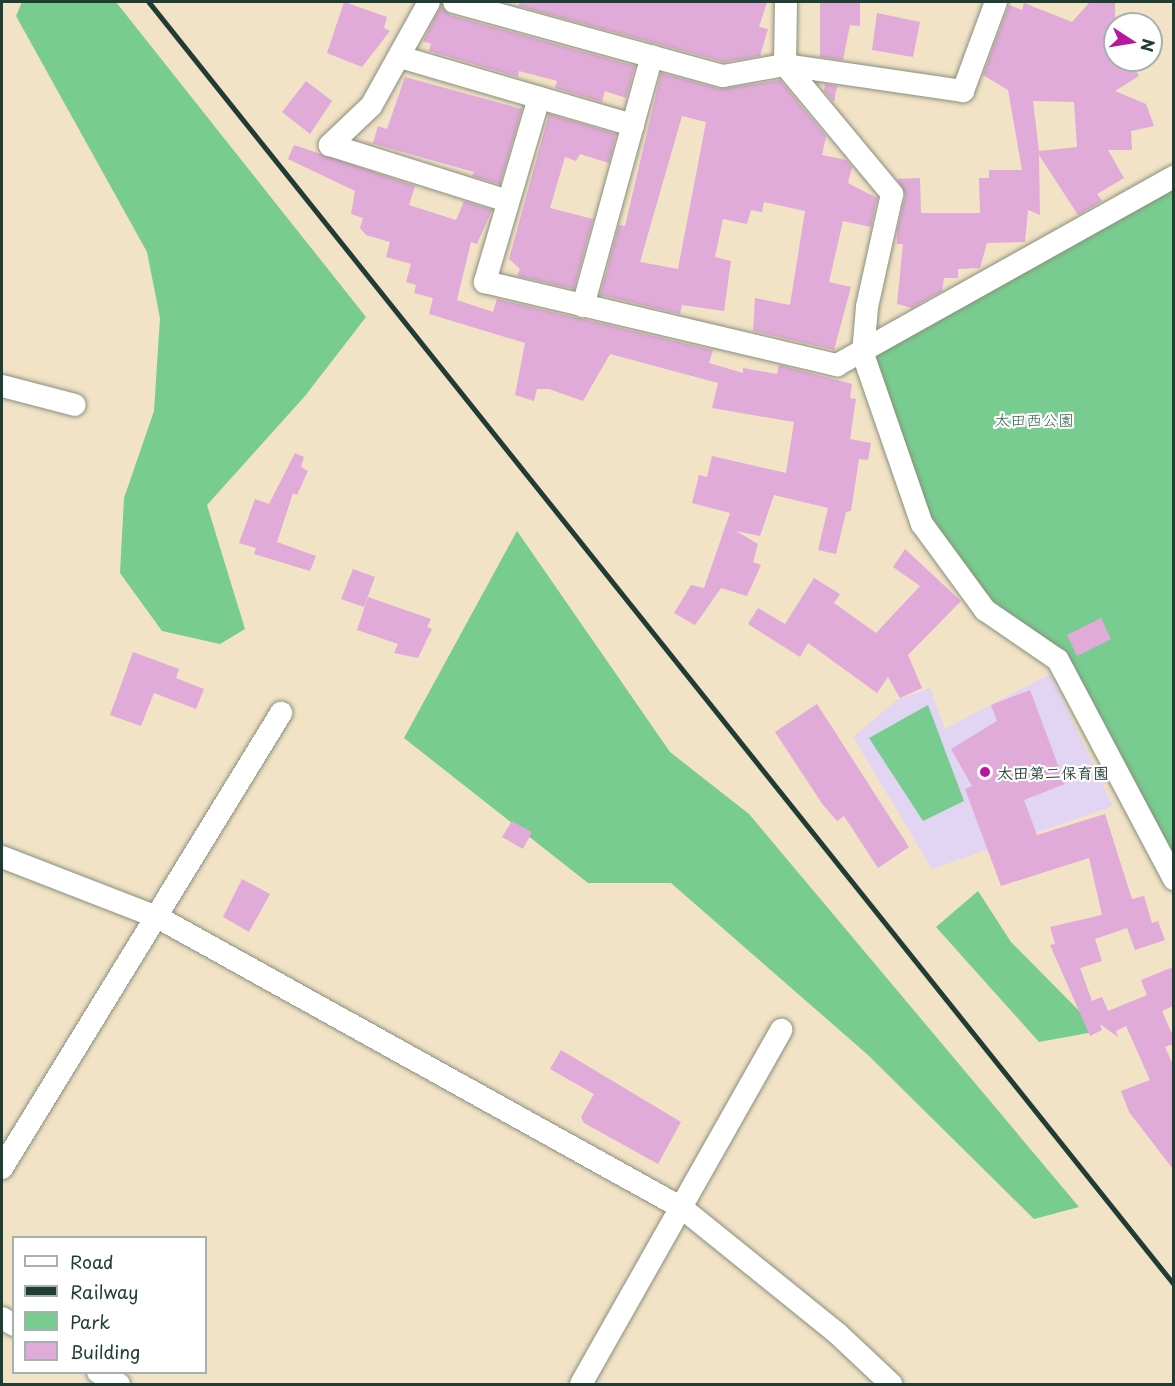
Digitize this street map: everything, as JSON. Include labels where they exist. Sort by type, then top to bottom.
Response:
[{"type":"street","points":[[429,2],[371,106],[330,145],[508,201]]},
{"type":"street","points":[[454,2],[723,76],[785,65],[963,91],[996,2]]},
{"type":"street","points":[[786,2],[785,65],[892,194],[867,307],[863,354],[922,524],[985,610],[1058,660],[1173,879]]},
{"type":"street","points":[[583,306],[652,56]]},
{"type":"street","points":[[400,57],[633,125]]},
{"type":"street","points":[[539,98],[485,282],[837,364],[863,354],[1173,177]]},
{"type":"street","points":[[2,386],[75,405]]},
{"type":"street","points":[[2,1168],[159,918],[281,713]]},
{"type":"street","points":[[2,857],[159,918],[682,1208],[838,1334],[891,1384]]},
{"type":"street","points":[[581,1384],[781,1030]]},
{"type":"street","points":[[102,1374],[119,1384]]},
{"type":"shaded area","name":"太田第二保育園","points":[[1050,674],[1113,806],[932,869],[853,737],[897,700],[930,688],[945,729]]},
{"type":"green space","points":[[22,2],[116,2],[366,317],[305,396],[207,505],[245,629],[220,644],[162,631],[120,573],[124,498],[154,411],[160,318],[147,252],[16,16]]},
{"type":"green space","name":"太田西公園","points":[[1173,177],[1173,879],[1058,660],[985,610],[922,524],[863,354]]},
{"type":"green space","points":[[517,531],[670,752],[749,814],[1079,1207],[1034,1219],[868,1055],[671,883],[588,883],[404,738]]},
{"type":"green space","points":[[928,705],[964,801],[923,821],[869,738]]},
{"type":"green space","points":[[978,891],[1011,942],[1099,1031],[1039,1042],[936,927]]},
{"type":"building","points":[[344,2],[387,17],[384,28],[390,31],[362,67],[327,53]]},
{"type":"building","points":[[520,2],[767,2],[759,27],[768,29],[760,56],[724,62],[518,6]]},
{"type":"building","points":[[820,2],[860,2],[860,26],[850,25],[843,60],[820,57]]},
{"type":"building","points":[[1090,2],[1115,2],[1115,12],[1103,12],[1103,72],[1137,72],[1139,76],[1115,91],[1146,104],[1154,126],[1131,131],[1132,150],[1108,150],[1124,178],[1097,194],[1102,201],[1078,215],[1039,155],[1040,215],[1028,210],[1025,242],[987,243],[980,268],[958,269],[958,278],[944,278],[942,291],[912,308],[897,304],[903,244],[897,244],[897,232],[905,196],[897,179],[920,178],[921,213],[980,213],[979,178],[989,178],[989,170],[1022,170],[1008,90],[983,75],[1009,5],[1022,10],[1024,3],[1072,22]],"holes":[[[1033,101],[1074,102],[1077,147],[1039,151]]]},
{"type":"building","points":[[441,6],[450,15],[635,66],[626,98],[605,91],[602,102],[555,88],[557,81],[519,71],[518,77],[429,51],[431,44],[423,41]]},
{"type":"building","points":[[877,13],[920,22],[913,57],[872,50]]},
{"type":"building","points":[[661,73],[720,89],[780,80],[826,136],[822,155],[846,160],[852,167],[848,183],[877,198],[871,227],[843,221],[829,282],[851,287],[834,350],[753,331],[755,298],[790,305],[805,211],[764,202],[762,212],[751,210],[747,224],[723,219],[715,257],[731,261],[724,311],[682,305],[680,314],[600,295],[619,225],[625,226]],"holes":[[[682,116],[706,122],[678,269],[640,262]]]},
{"type":"building","points":[[405,77],[522,109],[500,184],[472,176],[474,172],[356,139],[373,143],[378,126],[387,129]]},
{"type":"building","points":[[306,81],[332,101],[310,134],[282,112]]},
{"type":"building","points":[[825,84],[837,86],[834,102],[824,91]]},
{"type":"building","points":[[549,114],[616,134],[609,163],[580,154],[576,161],[565,157],[550,208],[593,219],[574,289],[517,276],[520,269],[509,259]]},
{"type":"building","points":[[294,145],[415,186],[409,205],[456,220],[464,201],[492,210],[477,244],[471,242],[457,300],[493,312],[497,299],[713,350],[709,363],[743,373],[743,368],[777,374],[779,365],[852,384],[850,398],[856,399],[850,439],[871,443],[868,460],[859,459],[851,511],[846,512],[836,554],[818,550],[828,508],[774,495],[760,536],[736,531],[758,544],[753,562],[761,565],[747,596],[721,588],[695,625],[674,613],[691,585],[704,588],[730,513],[692,503],[699,475],[707,477],[712,456],[786,473],[794,422],[712,408],[718,383],[610,354],[583,401],[549,389],[537,389],[534,401],[515,395],[525,343],[429,314],[433,298],[414,293],[416,285],[406,282],[411,264],[386,257],[390,242],[366,235],[360,228],[363,218],[351,214],[355,191],[288,159]]},
{"type":"building","points":[[295,453],[304,457],[301,467],[308,471],[297,495],[293,493],[277,542],[316,556],[310,571],[254,554],[256,548],[239,543],[255,499],[269,504]]},
{"type":"building","points":[[905,549],[961,601],[908,655],[922,688],[900,698],[888,677],[877,693],[808,643],[800,657],[748,624],[758,608],[785,624],[814,578],[840,594],[834,603],[876,633],[920,586],[893,567]]},
{"type":"building","points":[[353,569],[375,577],[364,607],[341,599]]},
{"type":"building","points":[[368,597],[431,619],[427,627],[432,629],[418,658],[394,653],[398,644],[357,630]]},
{"type":"building","points":[[1101,618],[1111,639],[1077,656],[1067,635]]},
{"type":"building","points":[[133,652],[179,669],[176,678],[204,689],[196,709],[154,693],[141,726],[110,715]]},
{"type":"building","points":[[1030,690],[1065,784],[1024,800],[1037,835],[1105,814],[1132,899],[1144,896],[1152,923],[1158,921],[1165,940],[1135,950],[1127,928],[1095,939],[1102,961],[1080,968],[1092,1001],[1102,997],[1108,1011],[1147,995],[1141,980],[1173,967],[1173,1006],[1162,1011],[1173,1036],[1173,1044],[1165,1047],[1173,1065],[1173,1169],[1129,1112],[1121,1091],[1150,1080],[1126,1026],[1116,1031],[1118,1037],[1100,1024],[1102,1030],[1090,1036],[1050,945],[1055,944],[1050,927],[1102,915],[1089,858],[1001,886],[965,789],[972,786],[951,749],[997,721],[991,705]]},
{"type":"building","points":[[817,704],[909,847],[878,868],[844,816],[837,821],[823,805],[775,732]]},
{"type":"building","points":[[512,821],[532,832],[523,849],[502,837]]},
{"type":"building","points":[[242,879],[270,894],[249,932],[223,917]]},
{"type":"building","points":[[561,1050],[681,1122],[658,1164],[584,1123],[581,1117],[594,1094],[550,1069]]},
{"type":"railway","points":[[149,2],[1174,1284]]},
{"type":"place","name":"太田第二保育園","points":[[985,772]]}]
